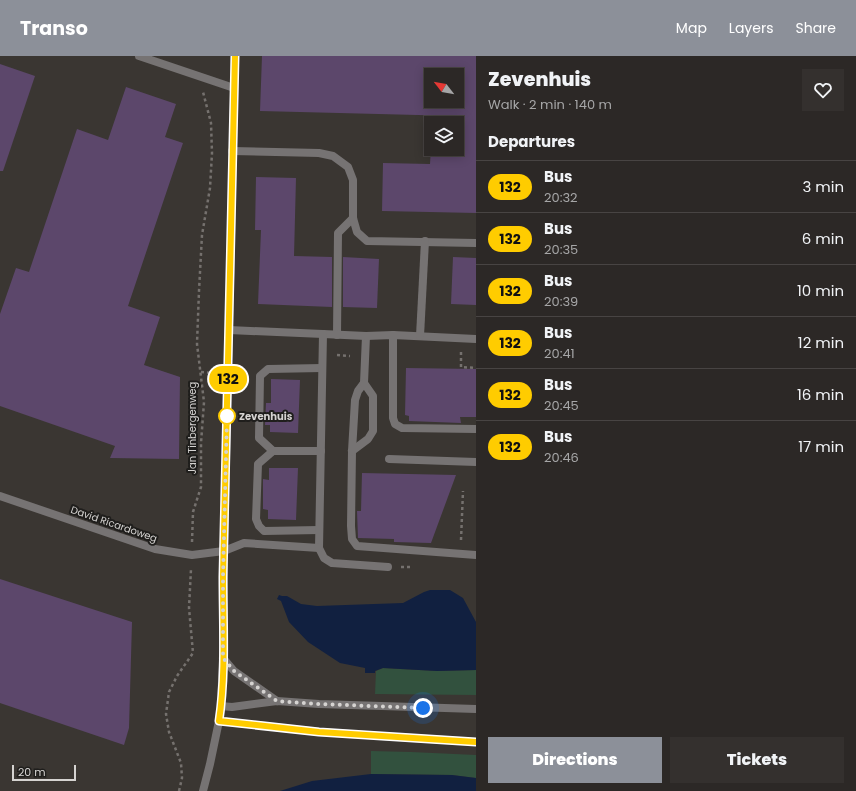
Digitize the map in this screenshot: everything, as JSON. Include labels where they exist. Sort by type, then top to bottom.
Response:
[{"type":"street","points":[[139,56],[234,88]]},
{"type":"street","points":[[203,791],[210,764],[221,706],[235,56]]},
{"type":"street","points":[[232,151],[319,153],[333,156],[348,167],[352,180],[353,218],[357,232],[367,241],[476,243]]},
{"type":"street","points":[[337,335],[338,233],[353,218]]},
{"type":"street","points":[[420,336],[425,241]]},
{"type":"street","points":[[229,330],[476,339]]},
{"type":"street","points":[[323,334],[318,530],[319,548],[324,558],[332,563],[388,567]]},
{"type":"street","points":[[392,335],[393,418],[395,424],[402,428],[476,429]]},
{"type":"street","points":[[366,336],[364,382],[358,391],[355,400],[352,451],[352,539],[357,546],[476,554]]},
{"type":"street","points":[[273,451],[259,438],[260,376],[268,369],[322,368]]},
{"type":"street","points":[[352,451],[368,439],[373,432],[373,396],[364,382]]},
{"type":"street","points":[[318,530],[264,531],[259,526],[256,519],[258,464],[273,451],[321,451]]},
{"type":"street","points":[[389,459],[476,462]]},
{"type":"street","name":"David Ricardoweg","points":[[0,496],[155,549],[192,555],[224,551]]},
{"type":"street","points":[[224,551],[244,544],[319,548]]},
{"type":"street","points":[[223,658],[234,671],[277,701]]},
{"type":"street","points":[[221,706],[232,707],[277,701],[319,704],[476,709]]},
{"type":"street","points":[[219,721],[319,732],[476,742]]},
{"type":"path","name":"Jan Tinbergenweg","points":[[179,791],[182,778],[182,762],[169,732],[166,714],[169,692],[177,676],[193,653],[189,608],[193,512],[202,488],[201,443],[204,402],[197,344],[199,291],[202,235],[210,188],[212,153],[211,123],[203,90],[202,77]]},
{"type":"green space","points":[[383,668],[437,671],[476,670],[476,695],[375,694],[376,671]]},
{"type":"green space","points":[[371,751],[476,755],[476,778],[452,775],[371,774]]},
{"type":"water","points":[[430,590],[450,590],[463,598],[476,622],[476,670],[437,671],[383,668],[375,671],[375,673],[365,673],[365,668],[340,663],[308,642],[289,622],[281,601],[277,599],[279,595],[287,596],[301,604],[317,606],[403,603]]},
{"type":"water","points":[[371,774],[452,775],[476,778],[476,791],[280,791],[312,781]]},
{"type":"building","points":[[262,56],[476,56],[476,213],[382,211],[383,163],[430,164],[430,156],[464,156],[464,116],[260,111]]},
{"type":"building","points":[[0,64],[35,76],[3,171],[0,171]]},
{"type":"building","points":[[126,87],[176,104],[165,137],[183,143],[128,306],[160,317],[144,365],[180,377],[179,459],[110,458],[115,446],[0,406],[0,314],[16,268],[29,272],[77,129],[108,140]]},
{"type":"building","points":[[256,177],[296,178],[294,256],[332,257],[332,307],[258,304],[261,230],[255,230]]},
{"type":"building","points":[[343,257],[379,259],[377,308],[343,307]]},
{"type":"building","points":[[453,257],[476,258],[476,305],[451,304]]},
{"type":"building","points":[[406,368],[476,369],[476,417],[460,417],[461,423],[409,421],[409,416],[405,415]]},
{"type":"building","points":[[271,379],[300,380],[298,433],[270,432],[270,425],[265,425],[266,403],[271,403]]},
{"type":"building","points":[[269,468],[298,468],[296,520],[268,519],[268,510],[263,509],[263,479],[269,480]]},
{"type":"building","points":[[362,473],[456,475],[431,543],[394,542],[394,539],[358,538],[357,511],[361,511]]},
{"type":"building","points":[[0,579],[132,622],[129,728],[124,745],[0,703]]},
{"type":"bus line","name":"132","points":[[235,56],[223,577],[223,658],[219,721],[319,732],[476,742]]},
{"type":"place","name":"Zevenhuis","points":[[227,416]]},
{"type":"route","points":[[227,416],[223,577],[223,658],[234,671],[259,690],[277,701],[423,708]]}]
